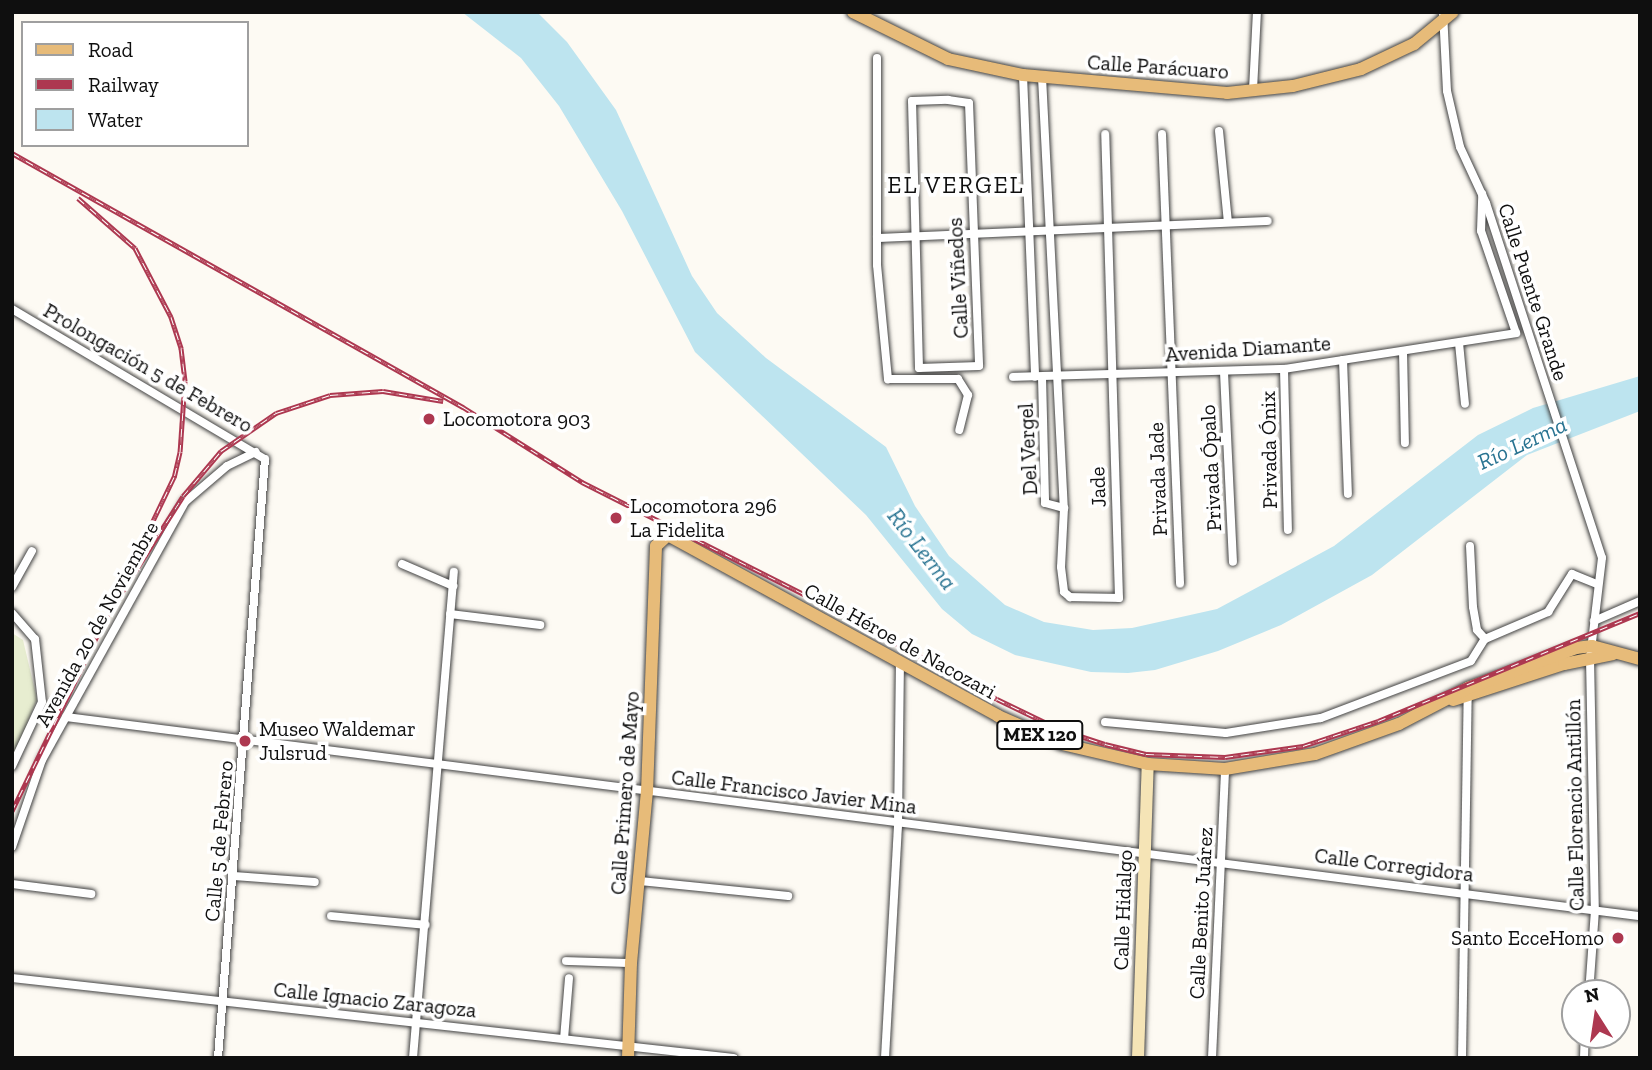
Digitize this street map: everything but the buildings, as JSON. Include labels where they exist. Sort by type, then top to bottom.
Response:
[{"type":"main road","name":"Calle Parácuaro","points":[[853,12],[948,59],[1023,75],[1163,91],[1253,90],[1293,86],[1361,69],[1414,44],[1446,15]]},
{"type":"main road","name":"Calle Héroe de Nacozari","points":[[668,535],[945,690],[1062,744],[1148,764],[1224,769],[1348,745],[1447,701],[1591,652]]},
{"type":"main road","name":"Calle Primero de Mayo","points":[[628,1052],[631,963],[647,792],[656,546],[668,535]]},
{"type":"main road","points":[[1591,652],[1640,659]]},
{"type":"street","points":[[1253,90],[1256,12]]},
{"type":"street","name":"Calle Puente Grande","points":[[1446,15],[1447,91],[1460,147],[1484,198],[1602,558],[1591,652]]},
{"type":"street","points":[[877,58],[877,239],[888,379],[958,380],[968,395],[959,430]]},
{"type":"street","points":[[1023,75],[1039,377]]},
{"type":"street","name":"Del Vergel","points":[[1042,77],[1054,376],[1064,508],[1064,592],[1070,597],[1119,597]]},
{"type":"street","name":"Calle Viñedos","points":[[912,101],[968,103],[979,366],[919,368],[913,233],[912,101]]},
{"type":"street","points":[[1219,131],[1228,222]]},
{"type":"street","name":"Jade","points":[[1105,134],[1110,226],[1119,597]]},
{"type":"street","name":"Privada Jade","points":[[1162,134],[1168,224],[1180,584]]},
{"type":"street","name":"Avenida Diamante","points":[[1013,377],[1284,369],[1504,336],[1517,330],[1481,231],[1484,198]]},
{"type":"street","points":[[877,239],[913,233],[1268,221]]},
{"type":"street","name":"Prolongación 5 de Febrero","points":[[12,309],[265,459]]},
{"type":"street","points":[[1459,343],[1465,404]]},
{"type":"street","points":[[1403,351],[1405,443]]},
{"type":"street","points":[[1343,360],[1348,494]]},
{"type":"street","name":"Privada Ónix","points":[[1284,369],[1288,530]]},
{"type":"street","name":"Privada Ópalo","points":[[1224,372],[1233,562]]},
{"type":"street","name":"Del Vergel","points":[[1039,377],[1045,503],[1064,508]]},
{"type":"street","name":"Avenida 20 de Noviembre","points":[[12,847],[42,760],[185,502],[204,483],[256,452]]},
{"type":"street","name":"Calle 5 de Febrero","points":[[218,1058],[265,459]]},
{"type":"street","points":[[1470,546],[1473,607],[1477,630],[1485,639]]},
{"type":"street","points":[[12,587],[32,551]]},
{"type":"street","points":[[402,564],[453,586]]},
{"type":"street","points":[[413,1058],[440,766],[454,572]]},
{"type":"street","points":[[1105,722],[1226,733],[1321,718],[1471,661],[1485,639],[1548,612],[1572,574],[1597,584]]},
{"type":"street","points":[[1594,621],[1640,601]]},
{"type":"street","name":"Avenida 20 de Noviembre","points":[[12,613],[35,639],[42,702],[12,766]]},
{"type":"street","points":[[450,614],[540,625]]},
{"type":"street","name":"Calle Florencio Antillón","points":[[1590,979],[1595,910],[1591,652]]},
{"type":"street","points":[[884,1058],[898,823],[900,663]]},
{"type":"street","points":[[1462,1058],[1467,891],[1468,693]]},
{"type":"street","name":"Calle Francisco Javier Mina","points":[[66,717],[244,742],[1143,852]]},
{"type":"street","name":"Calle Hidalgo","points":[[1138,1058],[1148,764]]},
{"type":"street","name":"Calle Benito Juárez","points":[[1212,1058],[1224,769]]},
{"type":"street","name":"Calle Corregidora","points":[[1143,852],[1467,891],[1640,916]]},
{"type":"street","points":[[234,876],[315,883]]},
{"type":"street","points":[[640,881],[788,896]]},
{"type":"street","points":[[12,884],[91,894]]},
{"type":"street","points":[[331,916],[426,925]]},
{"type":"street","points":[[566,961],[631,963]]},
{"type":"street","name":"Calle Ignacio Zaragoza","points":[[12,978],[417,1021],[564,1039],[628,1052],[734,1058]]},
{"type":"street","points":[[564,1039],[569,978]]},
{"type":"green space","points":[[12,633],[23,640],[37,699],[12,760]]},
{"type":"water","name":"Río Lerma","points":[[462,12],[537,12],[567,42],[616,110],[692,276],[717,313],[766,358],[886,447],[915,506],[949,556],[1005,605],[1044,622],[1093,630],[1132,628],[1217,609],[1334,546],[1478,435],[1533,408],[1640,376],[1640,411],[1527,455],[1372,575],[1281,625],[1218,651],[1155,670],[1128,673],[1091,672],[1015,655],[972,634],[942,609],[866,515],[695,352],[622,211],[559,106],[521,58]]},
{"type":"railway","points":[[12,153],[463,407],[582,482],[847,616],[997,699],[1059,729],[1105,744],[1146,754],[1225,757],[1303,746],[1378,721],[1640,613]]},
{"type":"railway","points":[[78,198],[135,248],[171,317],[181,348],[185,381],[180,452],[174,477],[140,548]]},
{"type":"railway","points":[[12,811],[106,617],[183,496],[221,451],[276,413],[330,395],[383,391],[443,401]]},
{"type":"place","name":"Locomotora 903","points":[[429,419]]},
{"type":"place","name":"Locomotora 296 La Fidelita","points":[[616,518]]},
{"type":"place","name":"Museo Waldemar Julsrud","points":[[245,741]]},
{"type":"place","name":"Santo EcceHomo","points":[[1618,938]]},
{"type":"district","name":"EL VERGEL","points":[[956,185]]}]
